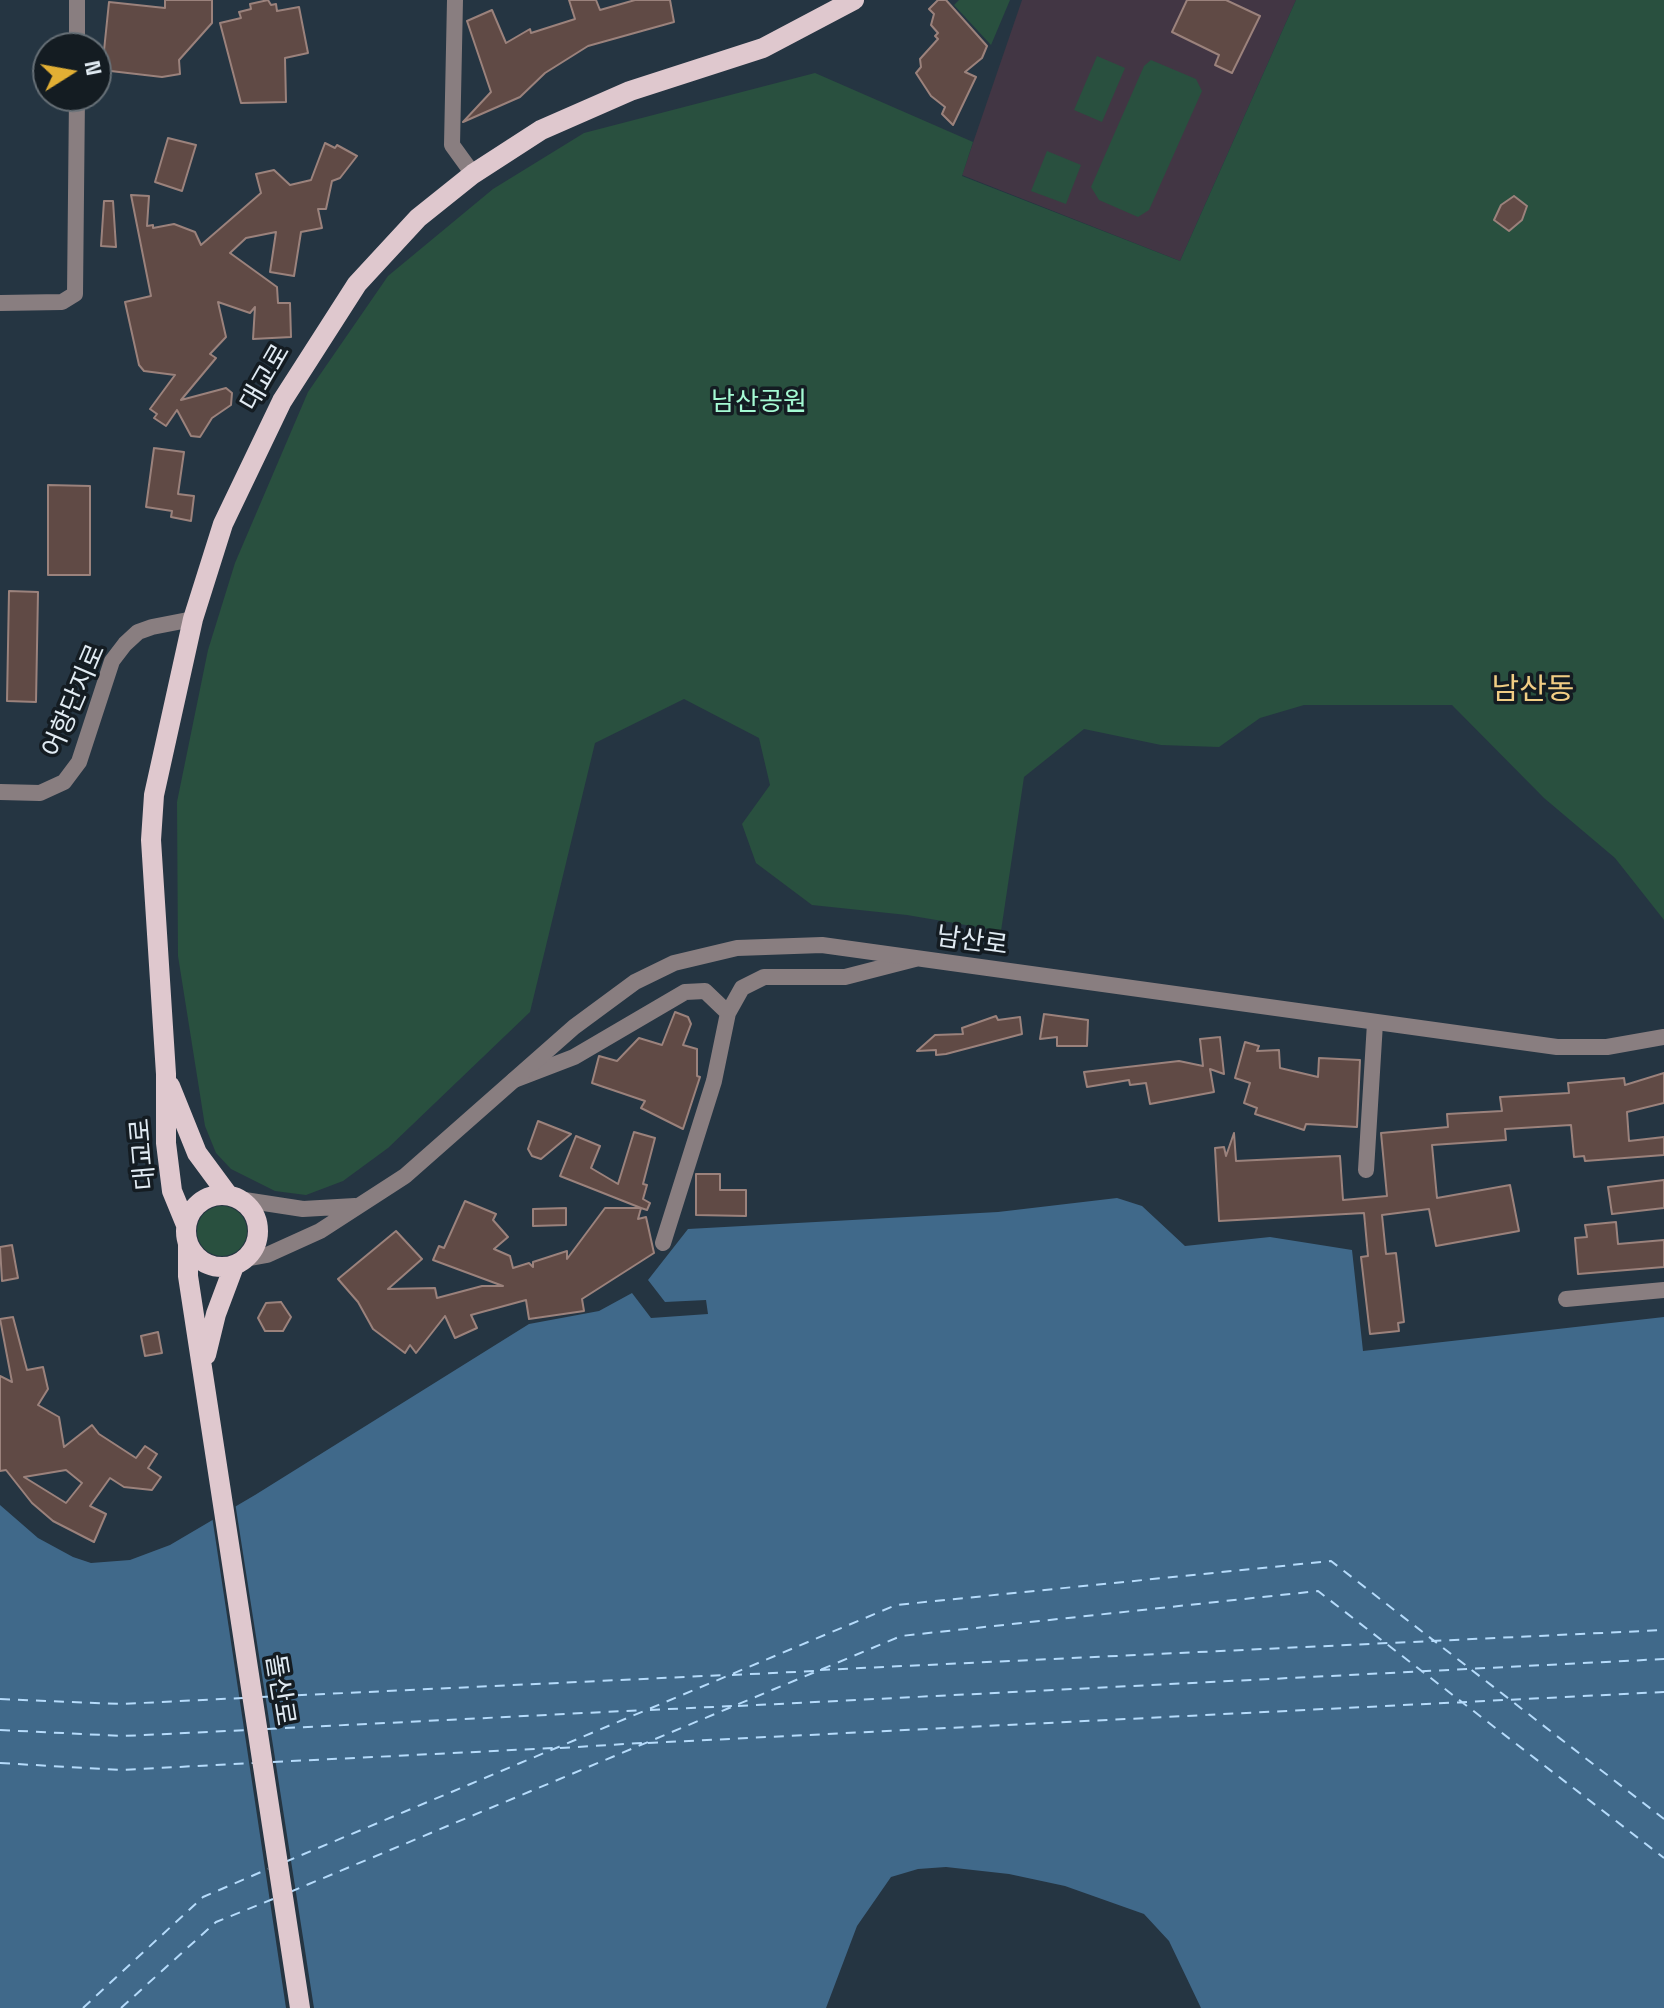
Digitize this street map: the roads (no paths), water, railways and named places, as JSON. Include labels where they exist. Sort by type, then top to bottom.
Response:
[{"type":"main road","name":"대교로","points":[[187,1235],[177,1209],[169,1172],[151,840],[154,795],[193,619],[233,499],[262,438],[317,342],[357,284],[388,249],[473,174],[541,130],[630,91],[763,48],[854,0]]},
{"type":"main road","name":"대교로","points":[[166,1074],[197,1153],[233,1197],[255,1216],[258,1227],[253,1250],[239,1262],[216,1314],[205,1376]]},
{"type":"main road","name":"대교로","points":[[205,1376],[188,1276],[187,1235],[196,1205],[206,1198],[233,1197]]},
{"type":"main road","points":[[187,1235],[202,1262],[223,1268],[239,1262]]},
{"type":"main road","name":"돌산로","points":[[205,1376],[300,2008]]},
{"type":"street","points":[[77,0],[77,32]]},
{"type":"street","points":[[455,0],[452,145],[473,174]]},
{"type":"street","points":[[0,303],[62,302],[75,294],[77,112]]},
{"type":"street","name":"어항단지로","points":[[0,792],[40,793],[64,782],[79,762],[112,661],[125,644],[138,632],[193,619]]},
{"type":"street","name":"남산로","points":[[239,1262],[267,1255],[308,1237],[405,1176],[511,1081],[620,992],[657,970],[694,956],[737,948],[791,944],[1572,1048],[1607,1047],[1664,1037]]},
{"type":"street","points":[[663,1243],[714,1081],[728,1013],[742,988],[758,978],[845,977],[915,959]]},
{"type":"street","points":[[511,1081],[585,1052],[685,992],[705,991],[728,1013]]},
{"type":"street","points":[[1366,1170],[1375,1023]]},
{"type":"street","points":[[233,1197],[303,1209],[355,1206]]},
{"type":"street","points":[[1566,1299],[1664,1290]]},
{"type":"water","points":[[1117,1198],[1142,1206],[1185,1246],[1270,1237],[1352,1250],[1363,1351],[1664,1317],[1664,2008],[1201,2008],[1169,1941],[1144,1914],[1065,1886],[1009,1874],[946,1867],[918,1869],[891,1877],[857,1926],[826,2008],[0,2008],[0,1505],[38,1538],[73,1557],[91,1563],[130,1560],[170,1545],[255,1495],[529,1324],[599,1311],[632,1293],[651,1318],[708,1314],[706,1300],[665,1302],[648,1280],[688,1229],[998,1212]]},
{"type":"district","name":"남산동","points":[[1533,691]]},
{"type":"park label","name":"남산공원","points":[[759,403]]}]
